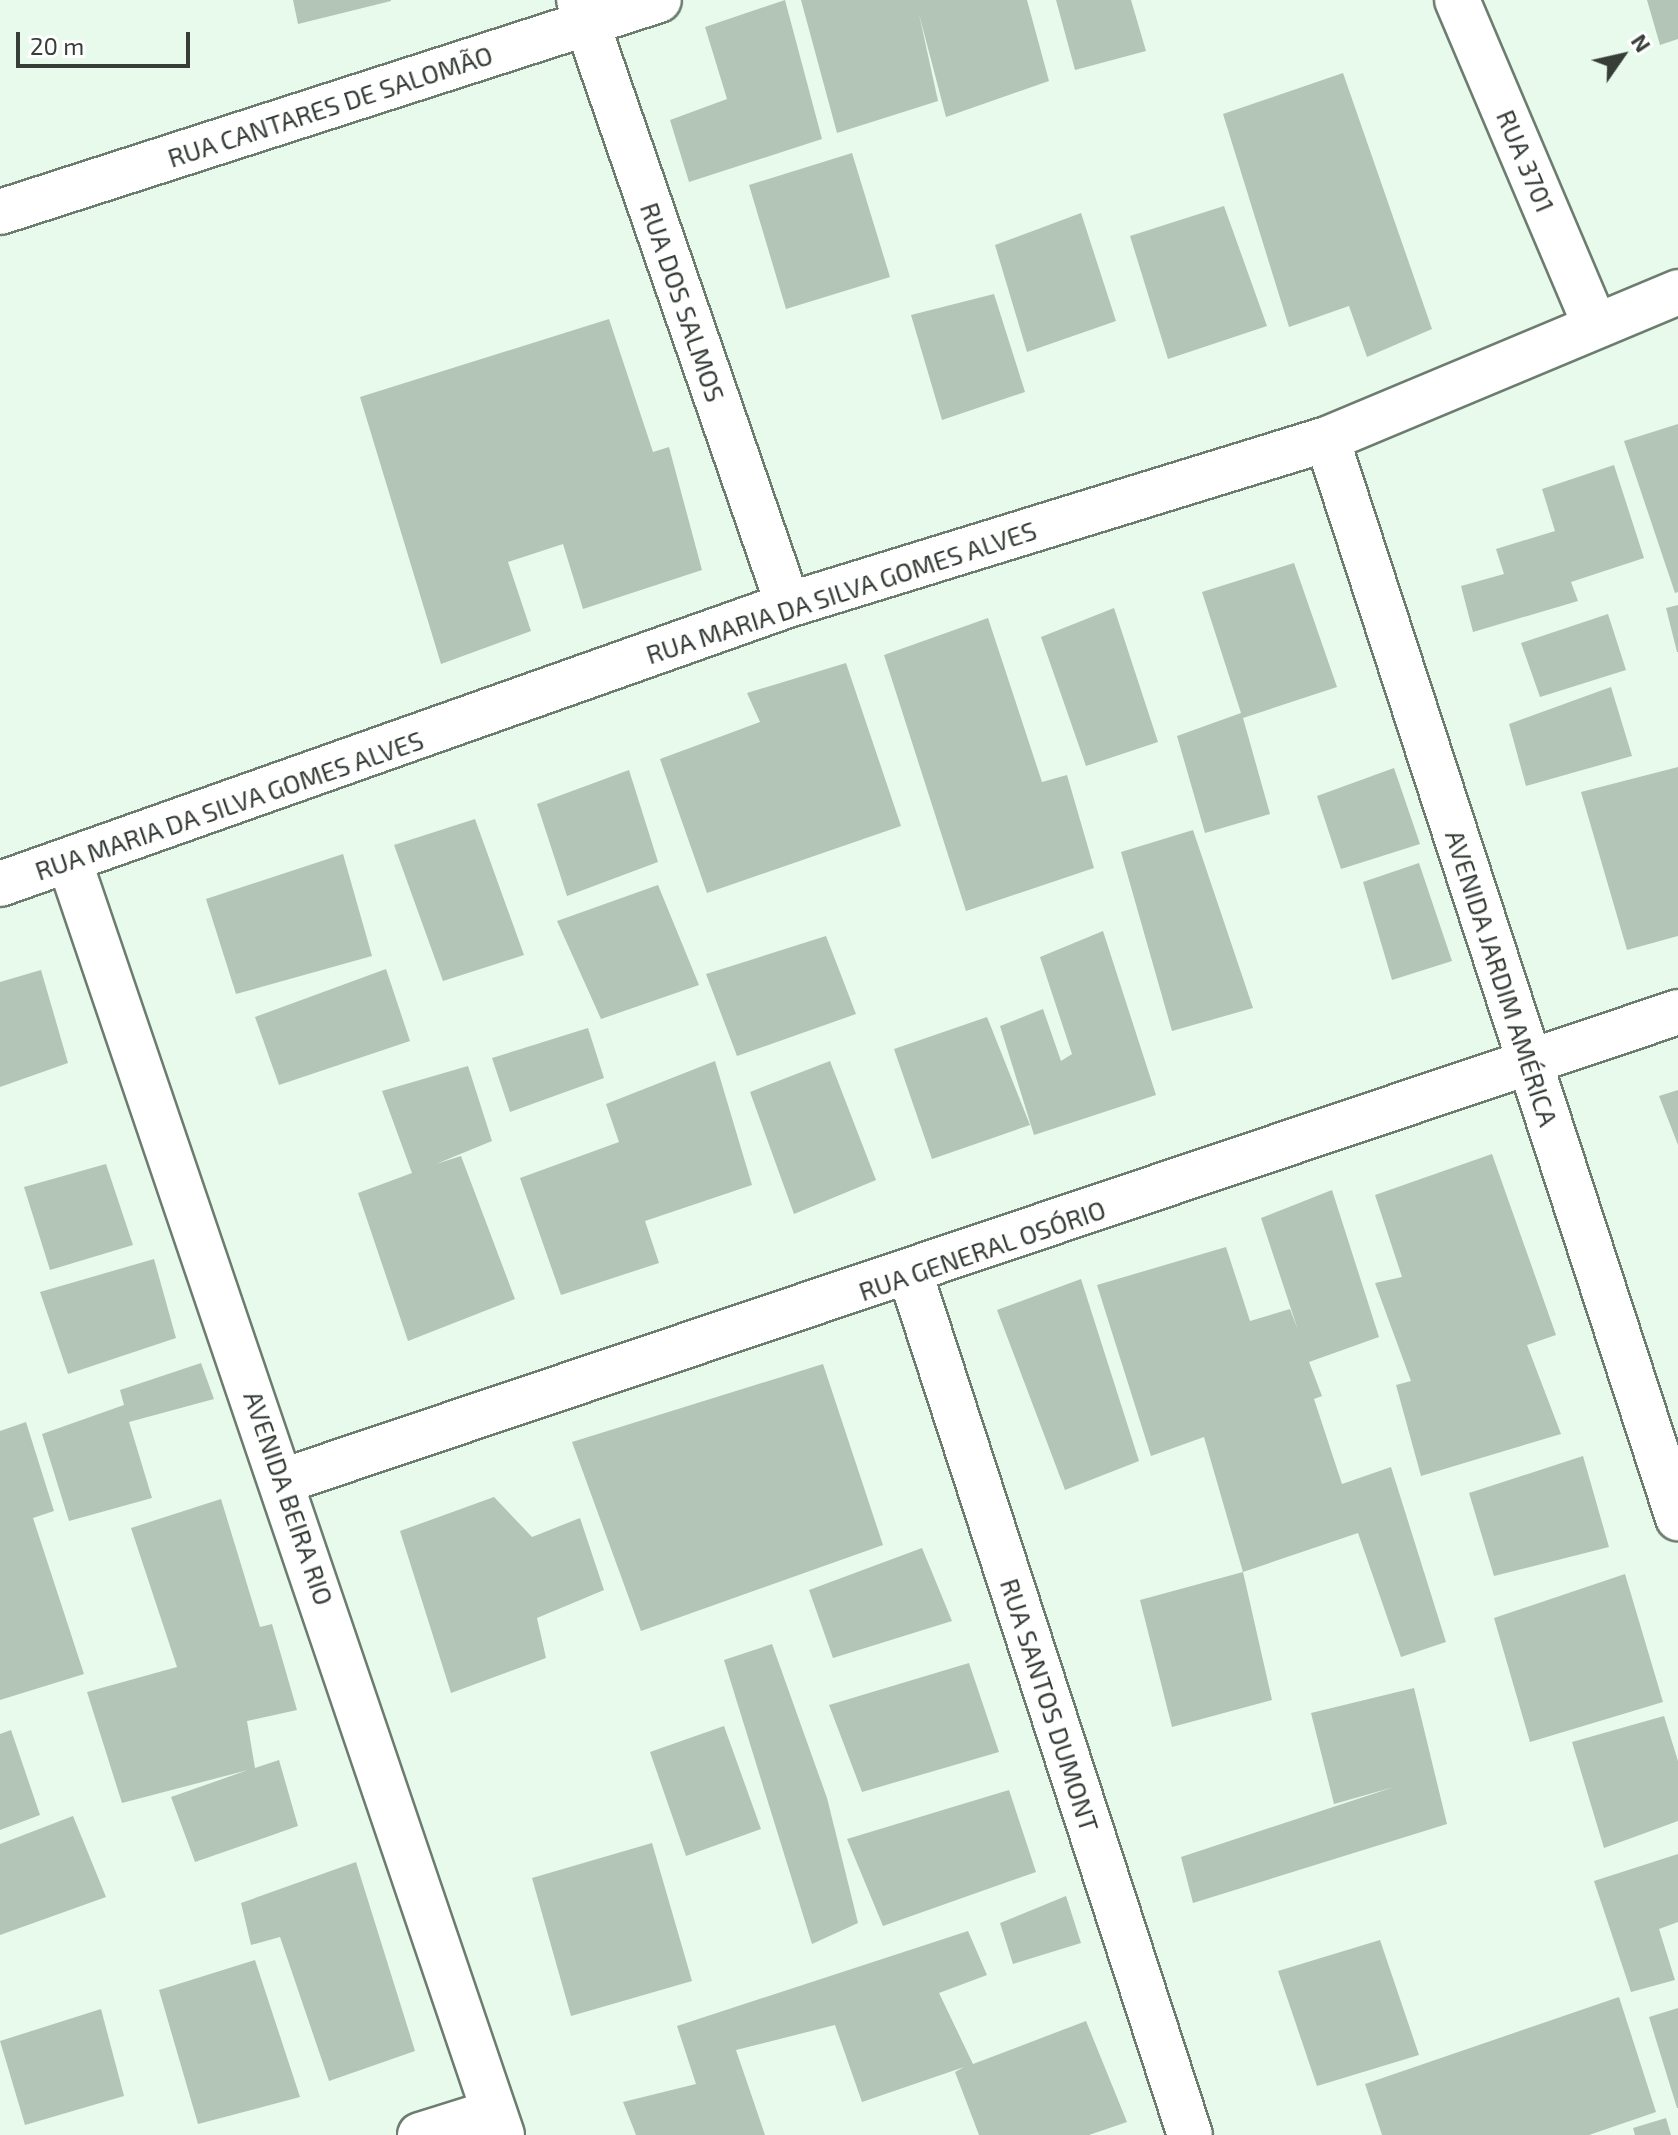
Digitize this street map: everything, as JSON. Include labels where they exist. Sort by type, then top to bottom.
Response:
[{"type":"street","name":"RUA CANTARES DE SALOMÃO","points":[[0,212],[582,12],[659,0]]},
{"type":"street","name":"RUA 3701","points":[[1457,0],[1594,322]]},
{"type":"street","name":"RUA DOS SALMOS","points":[[582,12],[788,605]]},
{"type":"street","name":"RUA MARIA DA SILVA GOMES ALVES","points":[[0,884],[70,863],[788,605],[1327,439],[1594,322],[1678,292]]},
{"type":"street","name":"AVENIDA JARDIM AMÉRICA","points":[[1327,439],[1678,1518]]},
{"type":"street","name":"AVENIDA BEIRA RIO","points":[[70,863],[283,1481],[498,2124]]},
{"type":"street","name":"RUA GENERAL OSÓRIO","points":[[283,1481],[911,1276],[1528,1060],[1678,1012]]},
{"type":"street","name":"RUA SANTOS DUMONT","points":[[911,1276],[1190,2135]]},
{"type":"street","points":[[420,2135],[498,2124]]},
{"type":"building","points":[[293,0],[391,0],[391,1],[298,24]]},
{"type":"building","points":[[785,0],[822,139],[689,182],[670,120],[727,99],[705,27]]},
{"type":"building","points":[[801,0],[1027,0],[1049,81],[946,117],[919,14],[938,101],[837,133]]},
{"type":"building","points":[[1056,0],[1131,0],[1146,51],[1075,70]]},
{"type":"building","points":[[1647,0],[1678,0],[1678,39],[1660,45]]},
{"type":"building","points":[[1343,73],[1432,329],[1367,357],[1349,306],[1289,327],[1223,114]]},
{"type":"building","points":[[852,153],[890,277],[786,309],[749,185]]},
{"type":"building","points":[[1224,206],[1267,326],[1168,359],[1130,236]]},
{"type":"building","points":[[1081,213],[1116,321],[1027,352],[995,245]]},
{"type":"building","points":[[994,294],[1025,392],[942,420],[911,315]]},
{"type":"building","points":[[609,319],[653,452],[669,447],[702,570],[583,609],[563,544],[508,562],[531,631],[441,664],[360,397]]},
{"type":"building","points":[[1678,424],[1678,592],[1675,593],[1624,441]]},
{"type":"building","points":[[1614,465],[1644,558],[1571,582],[1578,601],[1473,632],[1461,586],[1504,574],[1496,549],[1555,531],[1542,489]]},
{"type":"building","points":[[1294,563],[1337,687],[1243,718],[1270,814],[1205,833],[1177,736],[1241,713],[1202,592]]},
{"type":"building","points":[[1678,605],[1678,652],[1677,652],[1666,608]]},
{"type":"building","points":[[1114,608],[1158,742],[1086,766],[1041,637]]},
{"type":"building","points":[[1608,614],[1626,670],[1540,697],[1521,643]]},
{"type":"building","points":[[988,618],[1042,782],[1067,775],[1094,868],[966,911],[884,655]]},
{"type":"building","points":[[846,663],[901,826],[707,893],[660,759],[760,722],[747,693]]},
{"type":"building","points":[[1611,687],[1632,756],[1526,786],[1509,724]]},
{"type":"building","points":[[1678,767],[1678,936],[1627,950],[1581,792]]},
{"type":"building","points":[[1394,768],[1420,844],[1341,869],[1317,796]]},
{"type":"building","points":[[629,770],[658,862],[567,896],[537,804]]},
{"type":"building","points":[[475,819],[524,955],[443,981],[394,845]]},
{"type":"building","points":[[1193,830],[1253,1008],[1172,1031],[1121,852]]},
{"type":"building","points":[[343,854],[372,956],[236,994],[206,899]]},
{"type":"building","points":[[1419,863],[1452,961],[1392,980],[1363,882]]},
{"type":"building","points":[[658,885],[699,985],[601,1019],[557,921]]},
{"type":"building","points":[[1103,931],[1156,1095],[1034,1135],[1000,1026],[1043,1009],[1061,1061],[1072,1054],[1040,957]]},
{"type":"building","points":[[826,936],[856,1014],[737,1056],[706,974]]},
{"type":"building","points":[[386,969],[410,1041],[279,1085],[255,1017]]},
{"type":"building","points":[[41,970],[68,1063],[0,1087],[0,982]]},
{"type":"building","points":[[987,1017],[1030,1125],[932,1159],[894,1049]]},
{"type":"building","points":[[588,1028],[604,1078],[510,1112],[492,1058]]},
{"type":"building","points":[[715,1061],[752,1185],[645,1221],[659,1263],[561,1295],[520,1178],[619,1142],[606,1104]]},
{"type":"building","points":[[830,1061],[876,1180],[794,1214],[750,1092]]},
{"type":"building","points":[[468,1066],[492,1141],[436,1164],[461,1156],[515,1299],[408,1341],[358,1193],[412,1173],[382,1091]]},
{"type":"building","points":[[1678,1090],[1678,1145],[1659,1096]]},
{"type":"building","points":[[1492,1154],[1556,1335],[1527,1345],[1561,1434],[1421,1476],[1396,1385],[1411,1381],[1375,1283],[1402,1277],[1375,1195]]},
{"type":"building","points":[[106,1164],[133,1245],[50,1270],[24,1187]]},
{"type":"building","points":[[1332,1190],[1379,1337],[1309,1362],[1322,1396],[1314,1399],[1342,1484],[1391,1467],[1446,1642],[1401,1657],[1358,1533],[1243,1572],[1204,1437],[1151,1456],[1097,1285],[1226,1247],[1250,1321],[1290,1309],[1298,1330],[1261,1218]]},
{"type":"building","points":[[154,1259],[176,1338],[68,1374],[40,1292]]},
{"type":"building","points":[[1081,1279],[1139,1461],[1065,1490],[997,1310]]},
{"type":"building","points":[[201,1363],[214,1399],[129,1422],[152,1498],[69,1521],[42,1434],[124,1405],[120,1390]]},
{"type":"building","points":[[823,1364],[883,1545],[641,1631],[572,1442]]},
{"type":"building","points":[[26,1422],[54,1511],[33,1518],[84,1674],[0,1700],[0,1431]]},
{"type":"building","points":[[1583,1456],[1609,1547],[1494,1576],[1469,1493]]},
{"type":"building","points":[[494,1497],[532,1537],[580,1518],[604,1590],[537,1618],[546,1658],[451,1693],[400,1531]]},
{"type":"building","points":[[221,1499],[260,1627],[272,1624],[297,1710],[247,1721],[255,1768],[279,1760],[298,1826],[195,1862],[171,1797],[248,1770],[122,1803],[87,1692],[177,1667],[131,1528]]},
{"type":"building","points":[[922,1548],[952,1621],[833,1658],[809,1590]]},
{"type":"building","points":[[1243,1572],[1272,1700],[1172,1727],[1140,1600]]},
{"type":"building","points":[[1625,1574],[1663,1702],[1530,1742],[1494,1618]]},
{"type":"building","points":[[772,1644],[827,1798],[858,1923],[812,1944],[724,1660]]},
{"type":"building","points":[[969,1663],[999,1752],[862,1792],[829,1705]]},
{"type":"building","points":[[1414,1688],[1447,1824],[1193,1903],[1181,1857],[1394,1787],[1334,1804],[1311,1713]]},
{"type":"building","points":[[1664,1716],[1678,1761],[1678,1821],[1604,1848],[1572,1742]]},
{"type":"building","points":[[724,1726],[761,1829],[686,1856],[650,1752]]},
{"type":"building","points":[[11,1730],[40,1815],[0,1830],[0,1734]]},
{"type":"building","points":[[1009,1790],[1036,1872],[883,1926],[847,1839]]},
{"type":"building","points":[[73,1816],[106,1897],[0,1935],[0,1844]]},
{"type":"building","points":[[652,1843],[692,1981],[571,2016],[532,1878]]},
{"type":"building","points":[[1678,1854],[1678,1922],[1659,1929],[1675,1980],[1631,1992],[1594,1881]]},
{"type":"building","points":[[356,1862],[415,2051],[329,2081],[280,1937],[251,1945],[241,1903]]},
{"type":"building","points":[[1066,1896],[1081,1943],[1013,1964],[1000,1923]]},
{"type":"building","points":[[968,1931],[987,1975],[939,1993],[973,2064],[1086,2021],[1127,2122],[1089,2135],[979,2135],[955,2072],[964,2067],[862,2102],[835,2025],[736,2050],[765,2135],[636,2135],[623,2102],[696,2084],[677,2026]]},
{"type":"building","points":[[1380,1940],[1419,2055],[1317,2086],[1278,1971]]},
{"type":"building","points":[[255,1960],[300,2097],[198,2124],[159,1990]]},
{"type":"building","points":[[1619,1997],[1656,2112],[1589,2135],[1382,2135],[1365,2084]]},
{"type":"building","points":[[1678,2008],[1678,2108],[1677,2108],[1649,2017]]},
{"type":"building","points":[[101,2009],[124,2096],[25,2125],[0,2041]]},
{"type":"building","points":[[1666,2118],[1671,2135],[1635,2135],[1633,2128]]}]
